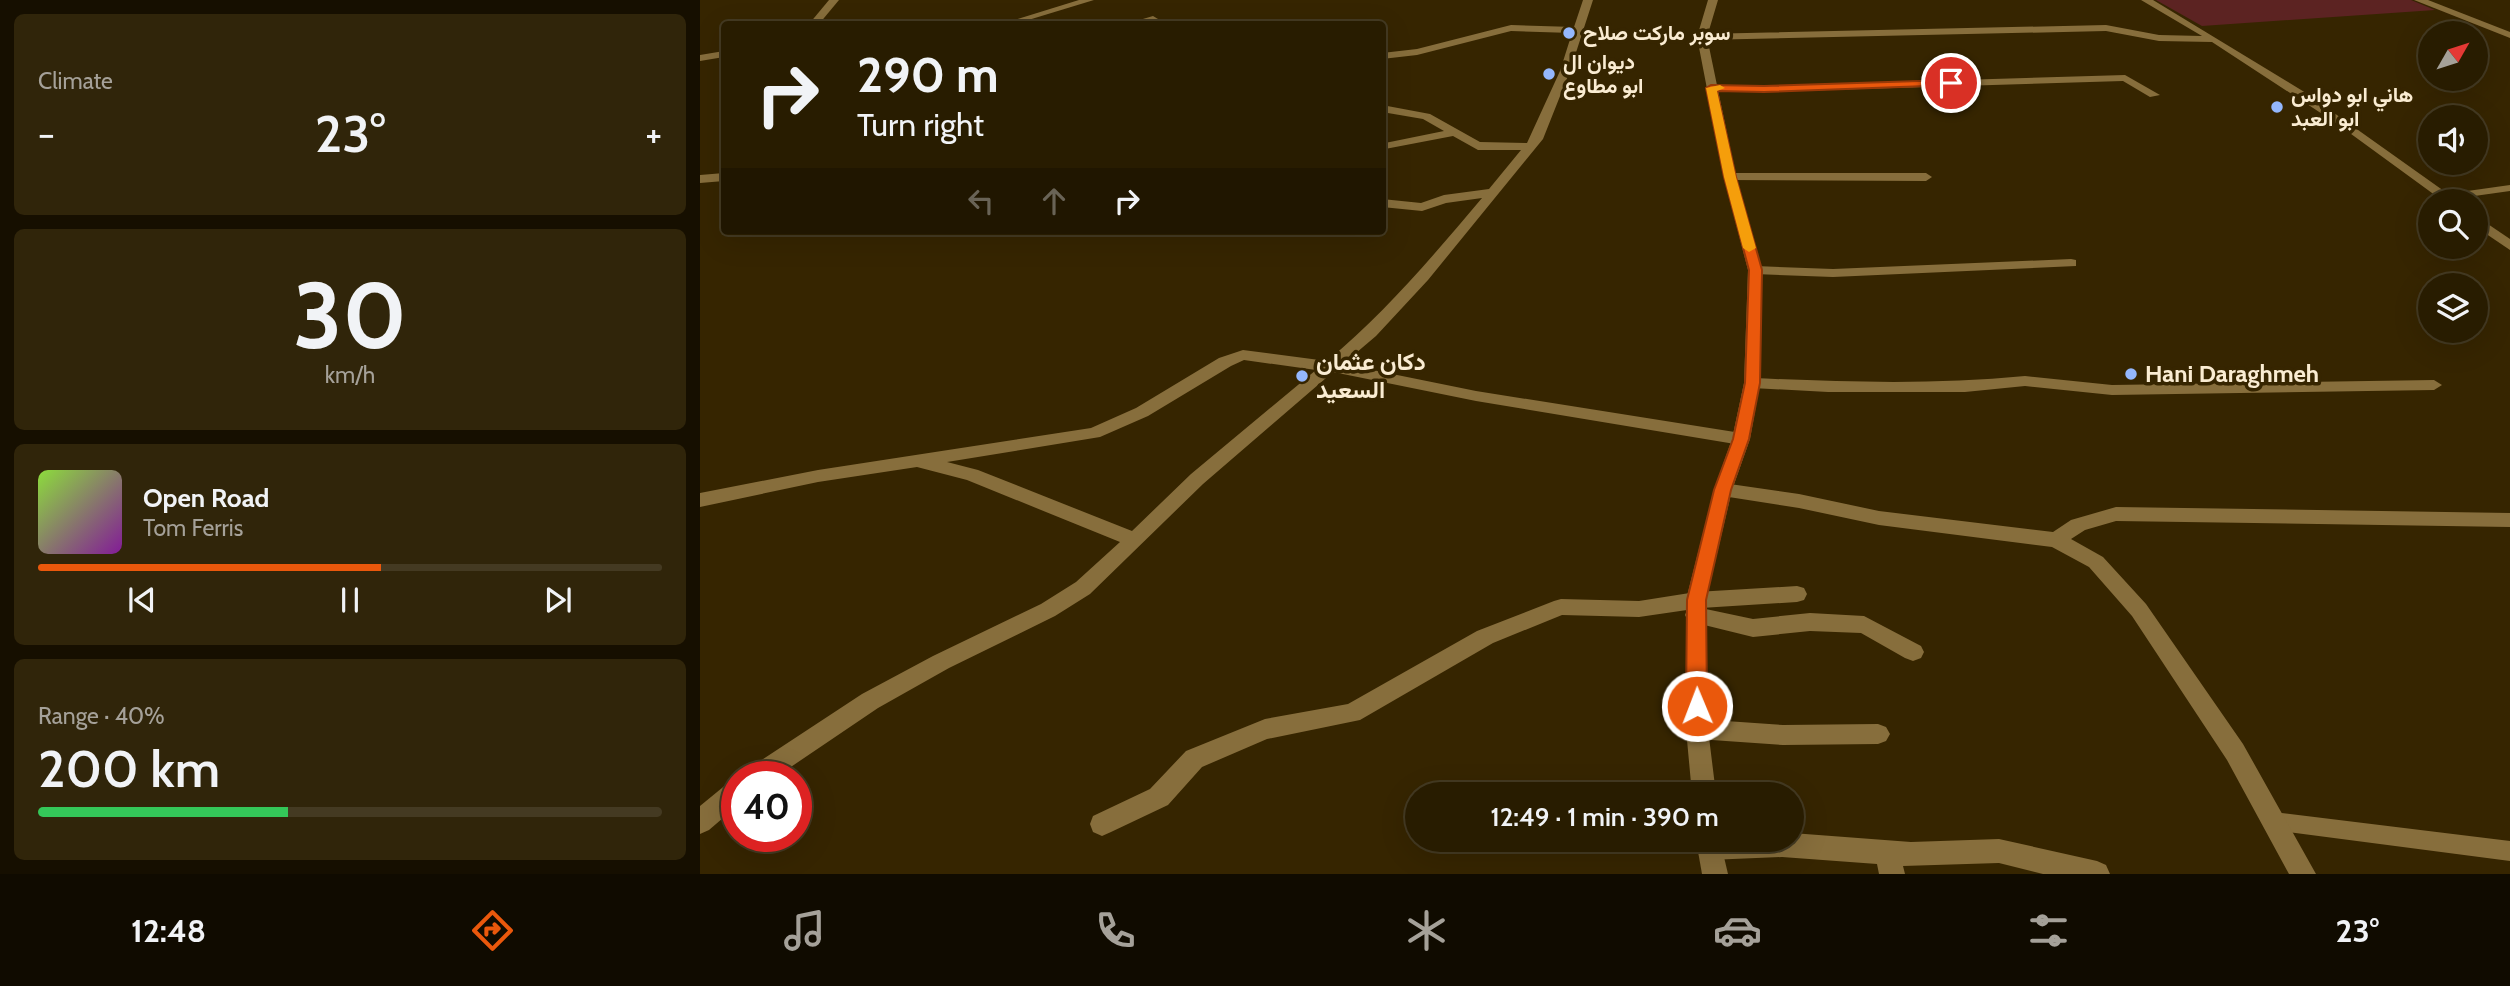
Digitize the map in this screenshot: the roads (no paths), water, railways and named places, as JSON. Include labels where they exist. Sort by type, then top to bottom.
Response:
[{"type":"street","points":[[816,21],[834,0]]},
{"type":"street","points":[[1016,21],[1089,0]]},
{"type":"street","points":[[779,761],[886,692],[1063,601],[1099,575],[1223,456],[1332,367],[1407,295],[1531,147],[1546,122],[1588,0]]},
{"type":"street","points":[[1703,782],[1697,729],[1696,607],[1723,490],[1741,439],[1752,383],[1755,270],[1730,177],[1702,37],[1713,0]]},
{"type":"street","points":[[2146,0],[2214,39],[2296,92],[2434,189]]},
{"type":"street","points":[[2419,0],[2510,35]]},
{"type":"street","points":[[1144,21],[1153,19]]},
{"type":"street","points":[[1386,56],[1417,52],[1511,28],[1579,30]]},
{"type":"street","points":[[1702,37],[2106,28],[2140,38],[2170,41],[2214,39]]},
{"type":"street","points":[[700,58],[721,54]]},
{"type":"street","points":[[1711,88],[1764,89],[2125,78],[2154,95]]},
{"type":"street","points":[[1386,109],[1426,116],[1478,146],[1531,147]]},
{"type":"street","points":[[1389,146],[1452,133]]},
{"type":"street","points":[[700,180],[721,177]]},
{"type":"street","points":[[1730,177],[1926,177]]},
{"type":"street","points":[[1386,203],[1422,207],[1444,199],[1495,192]]},
{"type":"street","points":[[2488,229],[2510,246]]},
{"type":"street","points":[[1755,270],[1833,273],[2071,263]]},
{"type":"street","points":[[700,500],[818,476],[1094,433],[1142,412],[1225,362],[1243,355],[1332,367],[1476,396],[1741,439]]},
{"type":"street","points":[[1752,383],[1965,387],[2025,381],[2112,390],[2434,385]]},
{"type":"street","points":[[918,461],[932,467],[972,475],[1134,541]]},
{"type":"street","points":[[1723,490],[1799,501],[1879,518],[2056,540],[2096,562],[2139,610],[2235,751],[2303,874]]},
{"type":"street","points":[[2056,540],[2078,525],[2116,514],[2510,520]]},
{"type":"street","points":[[1102,824],[1159,797],[1194,759],[1265,729],[1352,713],[1485,637],[1561,607],[1696,607],[1797,594]]},
{"type":"street","points":[[1696,607],[1753,628],[1810,622],[1864,625],[1913,652]]},
{"type":"street","points":[[1697,729],[1783,735],[1878,734]]},
{"type":"street","points":[[700,822],[721,804]]},
{"type":"street","points":[[1804,849],[1890,863],[1999,851],[2097,874]]},
{"type":"street","points":[[1711,852],[1715,874]]},
{"type":"lane","points":[[2488,192],[2510,188]]},
{"type":"lane","points":[[2273,821],[2510,850]]},
{"type":"place","name":"سوبر ماركت صلاح","points":[[1569,33]]},
{"type":"place","name":"ديوان ال ابو مطاوع","points":[[1549,74]]},
{"type":"place","name":"هاني ابو دواس ابو العبد","points":[[2277,107]]},
{"type":"place","name":"Hani Daraghmeh","points":[[2131,374]]},
{"type":"place","name":"دكان عثمان السعيد","points":[[1302,376]]}]
